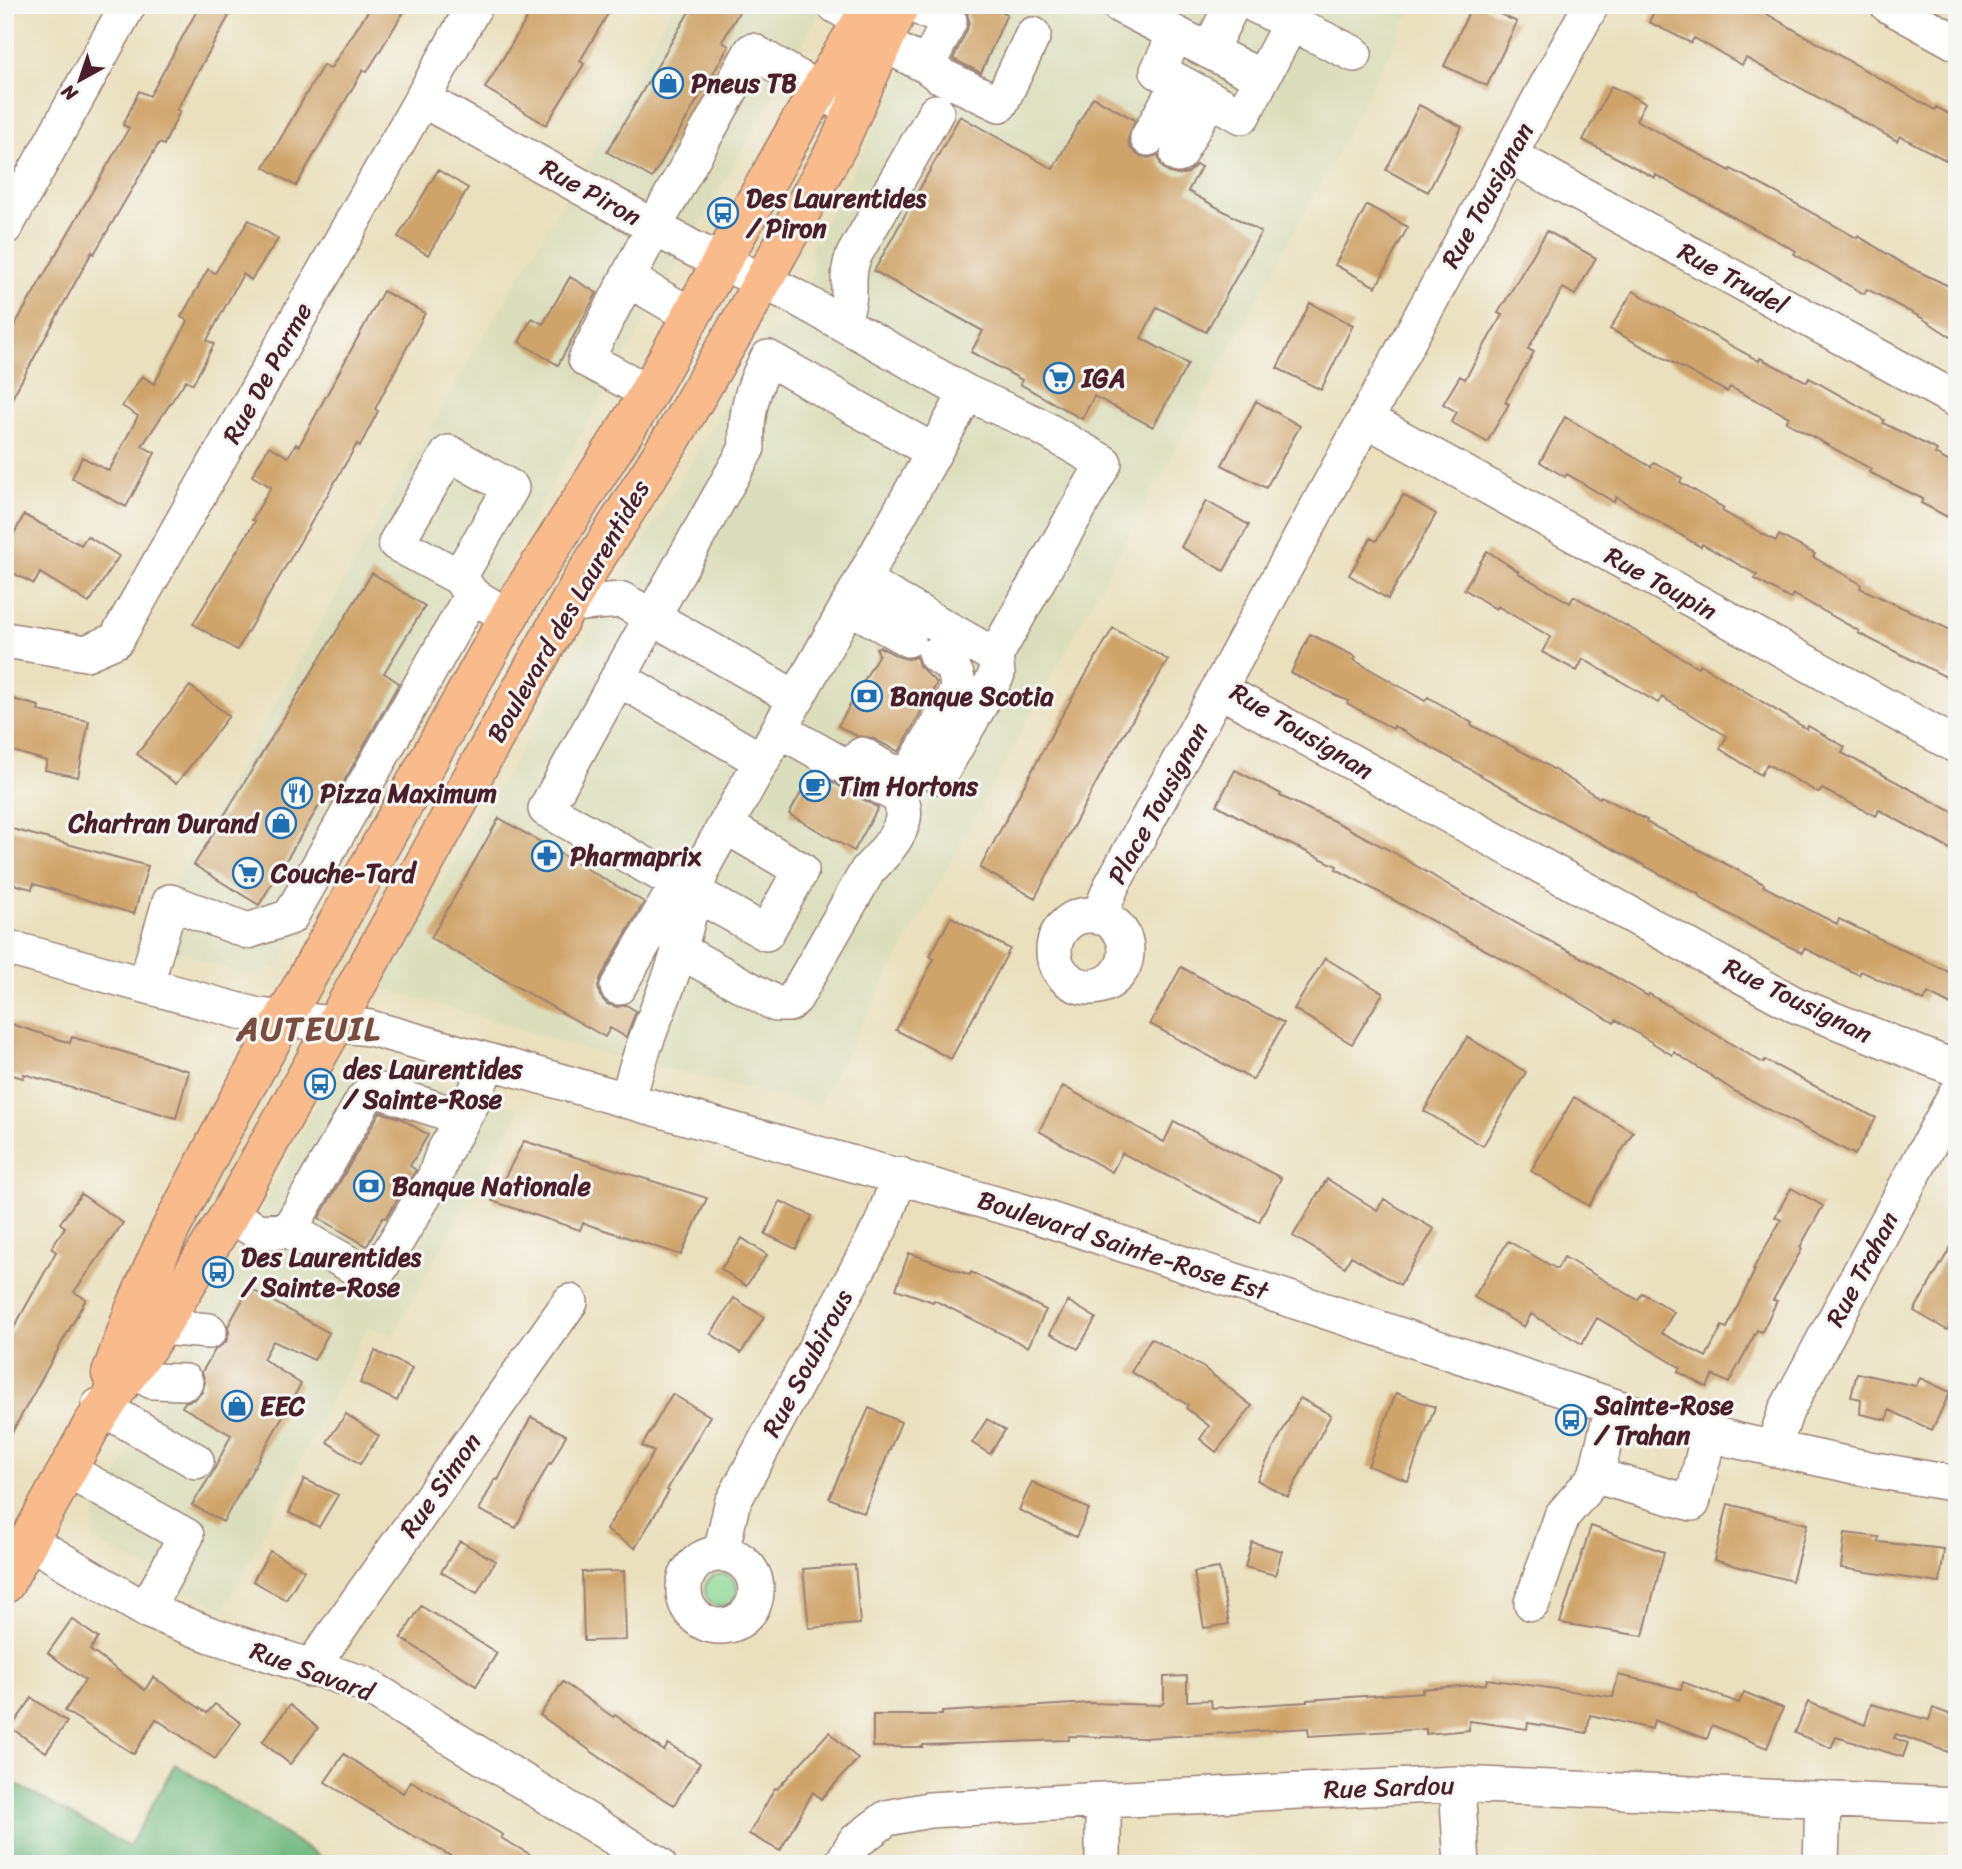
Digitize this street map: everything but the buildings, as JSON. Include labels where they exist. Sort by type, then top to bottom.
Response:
[{"type":"main road","name":"Boulevard des Laurentides","points":[[5,1584],[147,1318],[192,1184],[543,558],[649,393],[820,90],[871,21]]},
{"type":"main road","name":"Boulevard des Laurentides","points":[[147,1318],[229,1215],[569,604],[605,541],[674,435],[762,282],[839,143],[854,110],[871,21]]},
{"type":"street","points":[[5,227],[128,5]]},
{"type":"street","name":"Rue De Parme","points":[[5,640],[86,653],[116,640],[475,5]]},
{"type":"street","points":[[914,5],[949,21],[927,65]]},
{"type":"street","points":[[1119,5],[1262,78]]},
{"type":"street","points":[[1209,51],[1232,5]]},
{"type":"street","points":[[1255,5],[1354,54]]},
{"type":"street","name":"Rue Tousignan","points":[[1591,5],[1220,690],[1796,1005],[1957,1069]]},
{"type":"street","points":[[1888,5],[1957,43]]},
{"type":"street","points":[[871,21],[939,75],[1000,104],[1033,35]]},
{"type":"street","points":[[1176,34],[1158,71],[1242,116],[1291,23]]},
{"type":"street","points":[[649,393],[586,359],[654,227],[752,51],[854,110]]},
{"type":"street","points":[[1202,95],[1172,149],[1202,95]]},
{"type":"street","name":"Rue Piron","points":[[422,99],[654,227],[790,294],[967,393],[1036,424],[1104,463],[995,656]]},
{"type":"street","points":[[841,322],[849,306],[848,273],[854,255],[936,112]]},
{"type":"street","name":"Rue Trudel","points":[[1509,155],[1957,400]]},
{"type":"street","points":[[628,279],[692,316]]},
{"type":"street","points":[[726,826],[801,870],[766,933],[546,809],[747,448],[746,429],[753,387],[768,358],[934,452]]},
{"type":"street","points":[[618,987],[705,862],[967,393]]},
{"type":"street","name":"Rue Toupin","points":[[1366,419],[1957,746]]},
{"type":"street","points":[[605,541],[622,600]]},
{"type":"street","points":[[146,984],[170,902],[248,931],[290,917],[341,827],[466,586],[509,617]]},
{"type":"street","points":[[856,593],[995,656],[997,674],[939,776]]},
{"type":"street","points":[[788,714],[889,771],[905,773],[917,764],[957,692],[957,679],[953,668],[922,647],[856,593]]},
{"type":"street","points":[[569,604],[622,600],[652,617],[898,796],[904,807],[901,824],[883,855],[868,870],[795,998],[789,1004],[776,1004],[679,950]]},
{"type":"street","points":[[618,678],[762,761]]},
{"type":"street","name":"Place Tousignan","points":[[1099,917],[1111,887],[1220,690]]},
{"type":"street","points":[[341,827],[379,848]]},
{"type":"street","points":[[628,1101],[637,1066],[679,950],[686,888]]},
{"type":"street","name":"Boulevard Sainte-Rose Est","points":[[5,947],[258,1016],[370,1028],[900,1175],[1101,1236],[1613,1406],[1773,1449],[1957,1483]]},
{"type":"street","points":[[229,1215],[260,1232],[289,1230],[374,1278],[435,1177],[443,1154],[463,1118],[488,1062]]},
{"type":"street","points":[[289,1230],[364,1099],[371,1092],[381,1091],[463,1118]]},
{"type":"street","name":"Rue Trahan","points":[[1773,1449],[1786,1411],[1957,1092]]},
{"type":"street","name":"Rue Soubirous","points":[[721,1553],[732,1504],[882,1224],[900,1175]]},
{"type":"street","name":"Rue Simon","points":[[310,1668],[570,1302]]},
{"type":"street","points":[[147,1318],[209,1331]]},
{"type":"street","points":[[124,1364],[152,1381],[185,1382]]},
{"type":"street","points":[[1532,1604],[1562,1516],[1596,1476],[1613,1406]]},
{"type":"street","points":[[98,1413],[196,1461]]},
{"type":"street","points":[[1596,1476],[1692,1503],[1709,1433]]},
{"type":"street","points":[[67,1470],[186,1536],[146,1610]]},
{"type":"street","name":"Rue Savard","points":[[29,1541],[146,1610],[211,1635],[364,1684],[659,1864]]},
{"type":"street","points":[[1457,1784],[1462,1864]]},
{"type":"street","name":"Rue Sardou","points":[[842,1864],[855,1842],[887,1818],[929,1810],[1103,1800],[1457,1784],[1957,1805]]},
{"type":"street","points":[[1821,1864],[1823,1799]]},
{"type":"street","points":[[1103,1800],[1103,1864]]},
{"type":"shaded area","points":[[673,5],[825,5],[279,966],[249,976],[141,941],[468,362],[588,161]]},
{"type":"shaded area","points":[[942,5],[1414,5],[1329,168],[818,1105],[601,1054],[381,987],[766,335],[783,329],[814,270],[810,250]]},
{"type":"shaded area","points":[[369,1065],[521,1108],[393,1335],[368,1327],[225,1610],[93,1541],[95,1514],[232,1267],[329,1082]]},
{"type":"green space","points":[[721,1574],[732,1579],[737,1590],[732,1601],[721,1606],[710,1601],[705,1590],[710,1579]]},
{"type":"green space","points":[[175,1764],[331,1864],[5,1864],[5,1778],[129,1847]]},
{"type":"place","name":"Pneus TB","points":[[668,83]]},
{"type":"place","name":"Des Laurentides / Piron","points":[[723,213]]},
{"type":"place","name":"IGA","points":[[1059,378]]},
{"type":"place","name":"Banque Scotia","points":[[867,696]]},
{"type":"place","name":"Tim Hortons","points":[[815,786]]},
{"type":"place","name":"Pizza Maximum","points":[[297,793]]},
{"type":"place","name":"Chartran Durand","points":[[281,823]]},
{"type":"place","name":"Pharmaprix","points":[[547,856]]},
{"type":"place","name":"Couche-Tard","points":[[248,873]]},
{"type":"place","name":"des Laurentides / Sainte-Rose","points":[[320,1084]]},
{"type":"place","name":"Banque Nationale","points":[[369,1186]]},
{"type":"place","name":"Des Laurentides / Sainte-Rose","points":[[218,1272]]},
{"type":"place","name":"EEC","points":[[237,1406]]},
{"type":"place","name":"Sainte-Rose / Trahan","points":[[1571,1420]]},
{"type":"district","name":"AUTEUIL","points":[[309,1028]]}]
